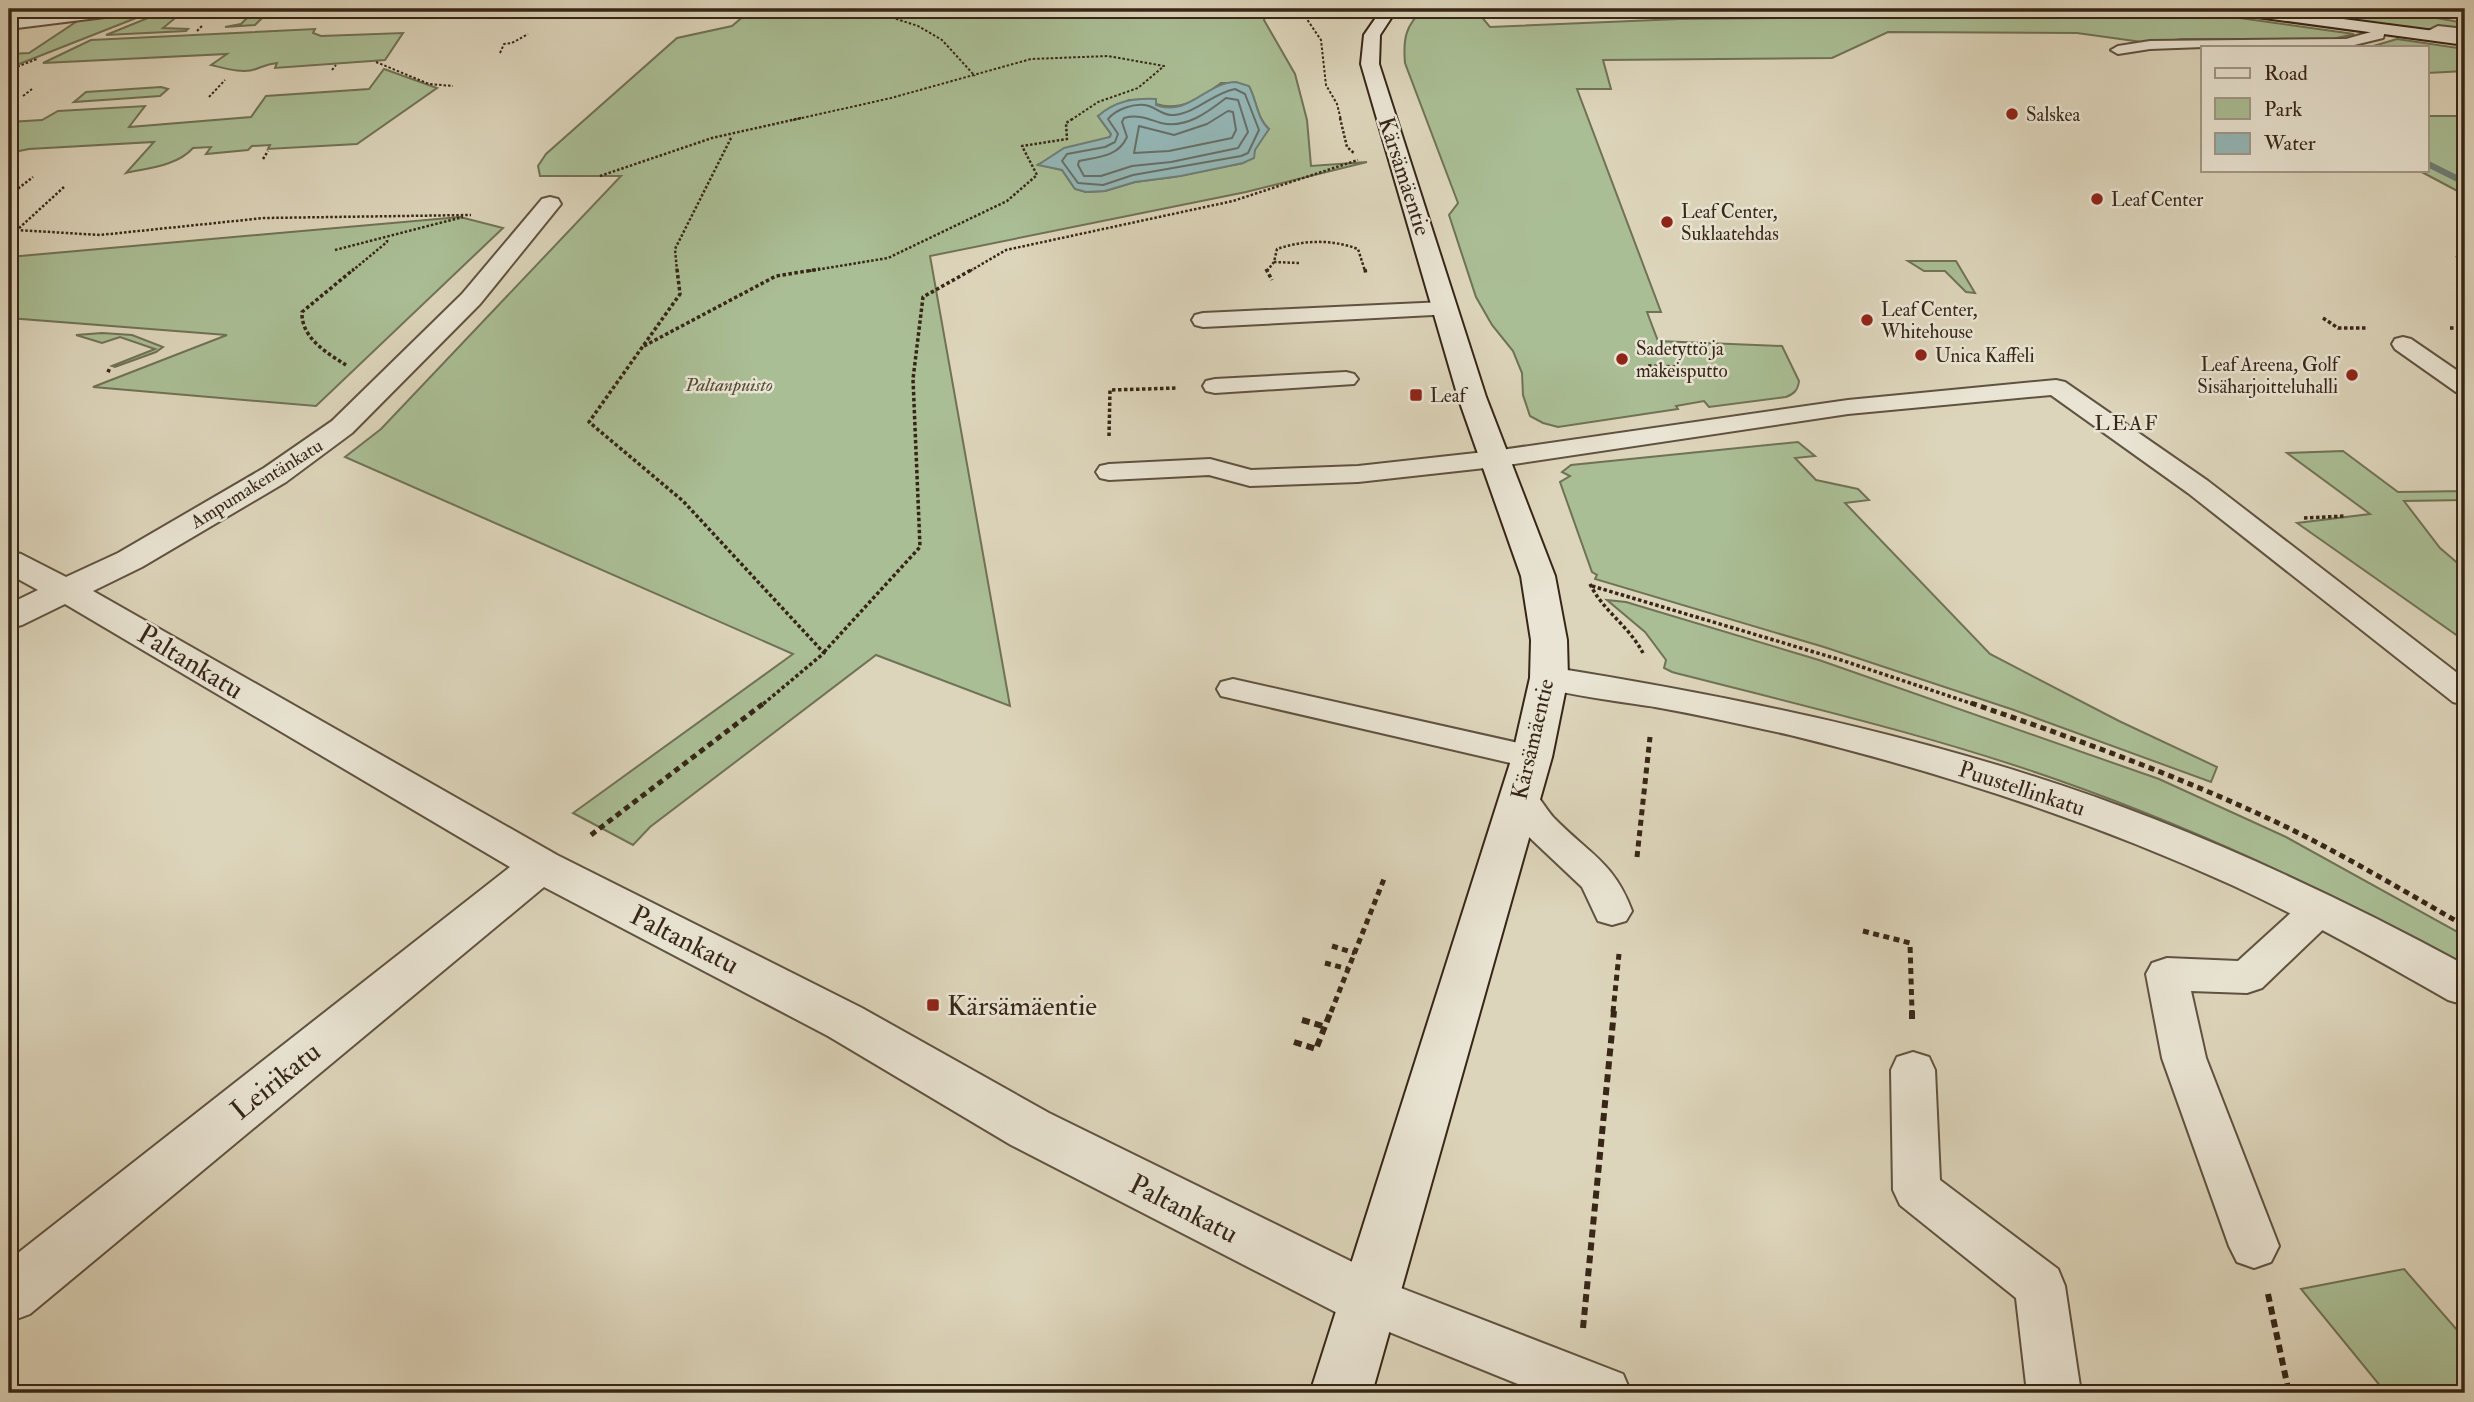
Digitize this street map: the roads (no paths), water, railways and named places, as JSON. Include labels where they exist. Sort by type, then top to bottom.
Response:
[{"type":"street","points":[[9,24],[128,9]]},
{"type":"street","name":"Kärsämäentie","points":[[1341,1393],[1532,757],[1549,678],[1549,640],[1538,576],[1494,458],[1444,309],[1424,235],[1370,64],[1372,35],[1389,9]]},
{"type":"street","points":[[2235,9],[2433,33],[2465,40]]},
{"type":"street","name":"Ampumakentänkatu","points":[[9,617],[130,560],[275,475],[342,427],[471,299],[550,204]]},
{"type":"street","name":"Paltankatu","points":[[9,561],[109,613],[541,866],[845,1021],[1030,1129],[1370,1300]]},
{"type":"street","name":"Puustellinkatu","points":[[1549,678],[1650,693],[1827,731],[1926,757],[2092,811],[2169,840],[2319,909],[2465,987]]},
{"type":"street","name":"Leirikatu","points":[[9,1294],[541,866]]},
{"type":"lane","points":[[2433,33],[2465,27]]},
{"type":"lane","points":[[2118,50],[2150,45],[2346,43],[2374,36],[2378,34],[2379,28]]},
{"type":"lane","points":[[2433,33],[2465,33]]},
{"type":"lane","points":[[1203,320],[1444,309]]},
{"type":"lane","points":[[2403,344],[2465,387]]},
{"type":"lane","points":[[1215,386],[1346,379]]},
{"type":"lane","points":[[1109,472],[1210,467],[1250,478],[1358,474],[1494,458],[1848,407],[2056,387],[2198,488],[2465,695]]},
{"type":"lane","points":[[1233,689],[1532,757]]},
{"type":"lane","points":[[1520,797],[1537,825],[1592,872],[1606,892],[1616,925]]},
{"type":"lane","points":[[2254,1246],[2183,1058],[2167,974],[2246,977],[2319,909]]},
{"type":"lane","points":[[1913,1070],[1917,1190],[2040,1286],[2054,1393]]},
{"type":"lane","points":[[1370,1300],[1601,1392]]},
{"type":"water","points":[[1236,82],[1249,86],[1260,115],[1269,129],[1255,150],[1254,158],[1243,163],[1135,182],[1105,191],[1086,192],[1075,189],[1062,170],[1038,165],[1064,148],[1110,137],[1111,134],[1098,116],[1118,104],[1132,100],[1156,99],[1156,105],[1178,106],[1215,87]]},
{"type":"waterway","points":[[2428,164],[2465,183]]},
{"type":"place","name":"Salskea","points":[[2012,114]]},
{"type":"place","name":"Leaf Center","points":[[2097,199]]},
{"type":"place","name":"Leaf Center, Suklaatehdas","points":[[1667,222]]},
{"type":"place","name":"Leaf Center, Whitehouse","points":[[1867,320]]},
{"type":"place","name":"Unica Kaffeli","points":[[1921,355]]},
{"type":"place","name":"Sadetyttö ja makeisputto","points":[[1622,359]]},
{"type":"place","name":"Leaf Areena, Golf Sisäharjoitteluhalli","points":[[2352,375]]},
{"type":"place","name":"Leaf","points":[[1416,395]]},
{"type":"place","name":"Kärsämäentie","points":[[933,1005]]},
{"type":"district","name":"LEAF","points":[[2127,423]]},
{"type":"park label","name":"Paltanpuisto","points":[[729,384]]}]
